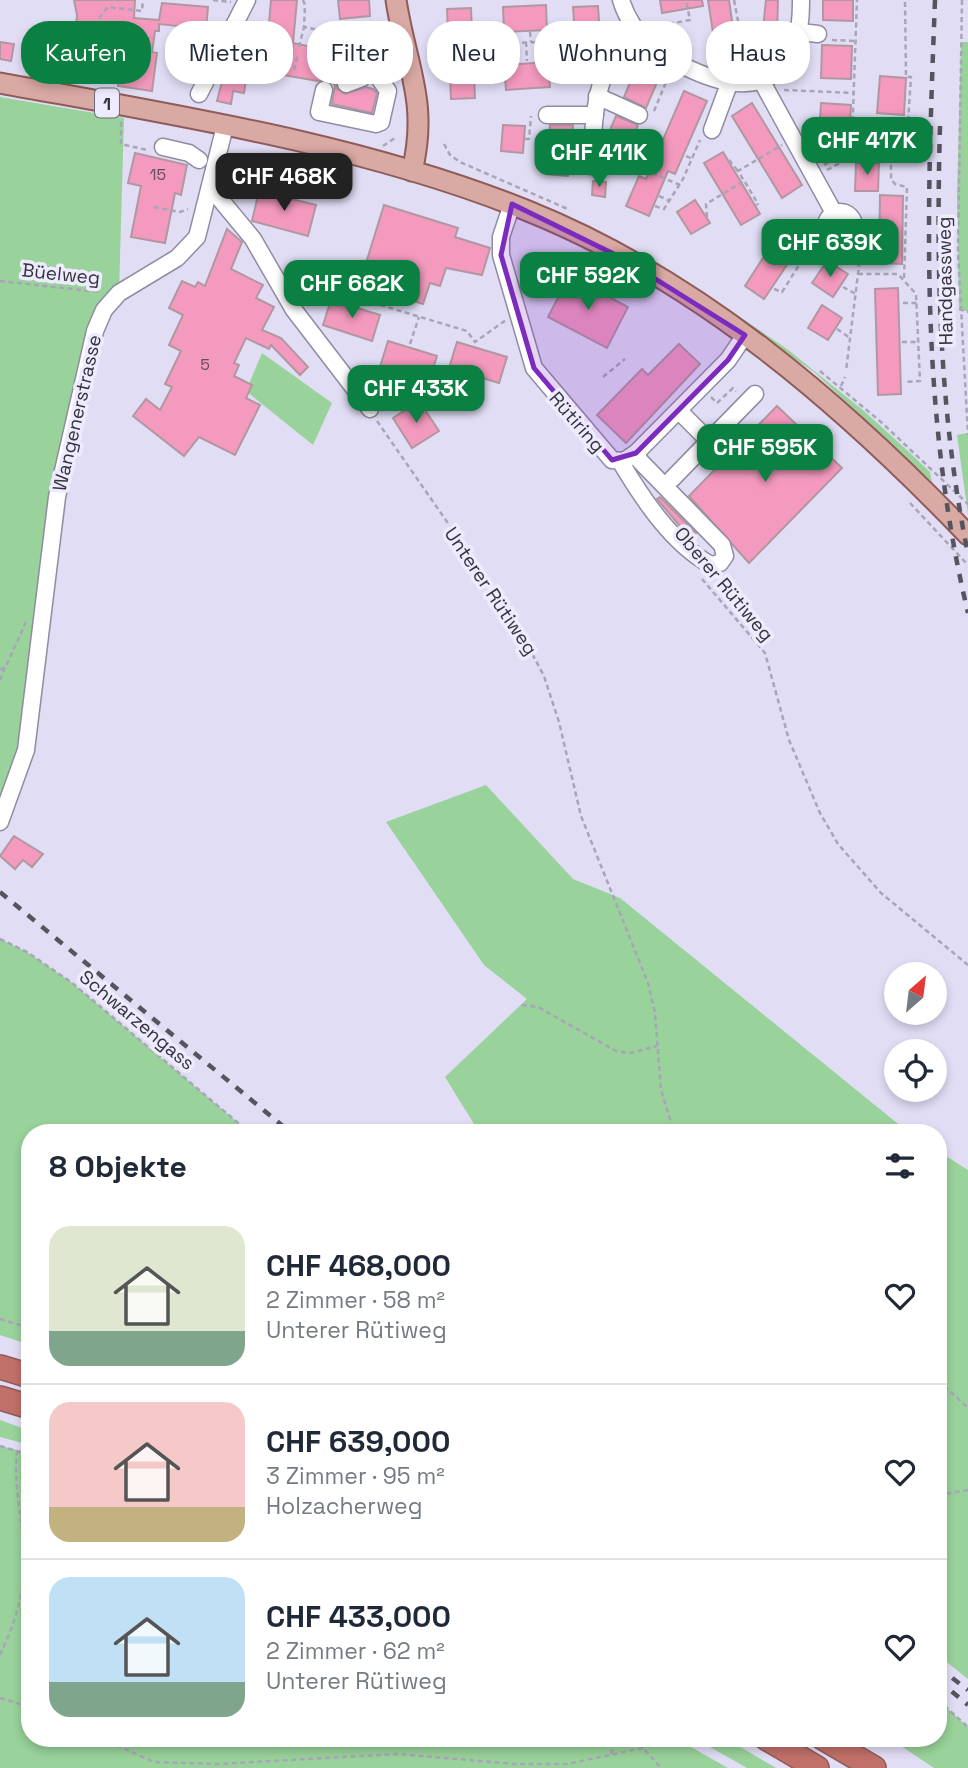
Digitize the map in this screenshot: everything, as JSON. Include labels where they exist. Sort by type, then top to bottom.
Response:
[{"type":"highway","points":[[0,1367],[21,1373]]},
{"type":"highway","points":[[0,1398],[21,1404]]},
{"type":"highway","points":[[781,1747],[817,1768]]},
{"type":"highway","points":[[838,1747],[868,1765]]},
{"type":"highway","points":[[846,1747],[868,1765]]},
{"type":"main road","points":[[396,0],[400,21]]},
{"type":"main road","points":[[412,171],[420,121],[413,73]]},
{"type":"main road","name":"1","points":[[0,83],[225,126],[412,171],[512,204],[622,258],[745,335],[853,421],[968,535]]},
{"type":"street","points":[[235,21],[247,0]]},
{"type":"street","points":[[621,0],[632,21]]},
{"type":"street","points":[[800,21],[801,0]]},
{"type":"street","points":[[810,33],[818,34]]},
{"type":"street","points":[[199,94],[204,84]]},
{"type":"street","points":[[324,90],[319,112],[376,124],[381,122],[388,91],[383,84]]},
{"type":"street","points":[[591,166],[597,84]]},
{"type":"street","points":[[707,133],[729,84]]},
{"type":"street","points":[[760,84],[794,138],[834,213]]},
{"type":"street","points":[[595,88],[639,115]]},
{"type":"street","points":[[547,115],[595,115]]},
{"type":"street","name":"Wangenerstrasse","points":[[0,822],[26,750],[57,497],[99,319],[119,293],[164,267],[190,246],[201,228],[225,126]]},
{"type":"street","points":[[163,147],[189,153],[199,160]]},
{"type":"street","points":[[210,187],[253,239],[294,310],[370,409]]},
{"type":"street","name":"Rütiring","points":[[512,204],[500,244],[534,369],[601,451],[612,460],[620,461],[636,453],[728,360],[745,335]]},
{"type":"street","points":[[834,213],[845,213],[853,220],[853,231],[846,239],[835,240],[828,234],[827,221],[834,213]]},
{"type":"street","points":[[648,502],[751,398]]},
{"type":"street","points":[[679,411],[709,441]]},
{"type":"street","points":[[620,461],[648,502],[690,554],[711,565],[720,563],[725,556],[722,545],[669,483],[640,461],[636,453]]},
{"type":"path","points":[[99,18],[108,7],[142,11],[143,0]]},
{"type":"path","points":[[303,0],[306,5],[304,27],[307,28]]},
{"type":"path","points":[[684,21],[690,20],[685,0]]},
{"type":"path","points":[[814,174],[852,150],[857,0]]},
{"type":"path","points":[[852,138],[902,140],[903,121],[908,122],[911,77],[905,77],[905,0]]},
{"type":"path","name":"Handgassweg","points":[[962,0],[957,196],[959,309],[968,435]]},
{"type":"path","points":[[733,2],[737,21]]},
{"type":"path","points":[[527,61],[530,32]]},
{"type":"path","points":[[520,42],[534,42]]},
{"type":"path","points":[[782,84],[854,93]]},
{"type":"path","points":[[656,92],[661,94]]},
{"type":"path","points":[[655,206],[664,209],[670,201],[707,133]]},
{"type":"path","points":[[738,171],[794,138]]},
{"type":"path","points":[[444,144],[447,151]]},
{"type":"path","points":[[814,174],[855,155],[891,156],[891,179],[895,184],[906,187],[904,280]]},
{"type":"path","points":[[685,156],[692,159]]},
{"type":"path","points":[[729,160],[758,204],[756,205]]},
{"type":"path","points":[[591,166],[617,169],[631,164],[680,185]]},
{"type":"path","points":[[682,165],[688,168]]},
{"type":"path","points":[[707,217],[703,208],[744,181]]},
{"type":"path","points":[[659,196],[670,201]]},
{"type":"path","points":[[155,207],[180,212],[195,205]]},
{"type":"path","points":[[774,289],[782,292],[813,243],[828,234]]},
{"type":"path","points":[[846,239],[859,266],[846,371]]},
{"type":"path","points":[[794,256],[803,261]]},
{"type":"path","points":[[858,274],[898,274],[916,294],[920,382],[904,383]]},
{"type":"path","name":"Büelweg","points":[[0,281],[57,290],[119,293]]},
{"type":"path","points":[[307,283],[467,331],[475,342],[517,312]]},
{"type":"path","points":[[843,287],[856,293]]},
{"type":"path","points":[[903,303],[917,303]]},
{"type":"path","points":[[959,309],[968,312]]},
{"type":"path","points":[[410,344],[419,317]]},
{"type":"path","points":[[836,329],[850,338]]},
{"type":"path","points":[[902,342],[918,342]]},
{"type":"path","points":[[603,377],[625,359]]},
{"type":"path","points":[[841,387],[845,377]]},
{"type":"path","points":[[702,387],[718,403],[733,388],[751,398]]},
{"type":"path","name":"Unterer Rütiweg","points":[[370,409],[409,471],[511,614],[536,657],[552,697],[589,838],[648,983],[655,1013],[663,1101],[671,1124]]},
{"type":"path","points":[[942,535],[968,565]]},
{"type":"path","name":"Oberer Rütiweg","points":[[695,570],[765,653],[780,713],[797,762],[838,844],[873,886],[968,965]]},
{"type":"path","points":[[0,680],[25,622],[42,608]]},
{"type":"path","points":[[0,670],[6,666]]},
{"type":"path","name":"Schwarzengass","points":[[0,939],[27,952],[71,982],[240,1124]]},
{"type":"path","points":[[522,1005],[538,1007],[616,1051],[630,1053],[657,1046]]},
{"type":"path","points":[[0,1319],[21,1325]]},
{"type":"path","points":[[947,1388],[968,1408]]},
{"type":"path","points":[[0,1446],[21,1452]]},
{"type":"path","points":[[17,1451],[15,1470],[21,1525]]},
{"type":"path","points":[[947,1494],[968,1490]]},
{"type":"path","points":[[0,1655],[16,1622],[21,1600]]},
{"type":"path","points":[[0,1698],[21,1704]]},
{"type":"path","points":[[947,1707],[968,1727]]},
{"type":"path","points":[[121,1747],[154,1762],[218,1764],[397,1754],[516,1764],[567,1764],[643,1748],[661,1768]]},
{"type":"path","points":[[611,1754],[614,1747]]},
{"type":"path","points":[[516,1764],[519,1768]]},
{"type":"highlighted area","points":[[512,204],[622,258],[745,335],[728,360],[636,453],[612,460],[534,368],[501,255]]},
{"type":"green space","points":[[961,42],[968,42],[968,312],[959,309],[957,196]]},
{"type":"green space","points":[[0,97],[124,118],[119,293],[83,381],[26,750],[0,822]]},
{"type":"green space","points":[[579,221],[709,296],[787,349],[864,411],[909,452],[930,472],[932,482],[814,372],[700,294]]},
{"type":"green space","points":[[262,353],[332,403],[313,445],[246,391]]},
{"type":"green space","points":[[968,433],[968,514],[957,435]]},
{"type":"green space","points":[[486,785],[573,879],[620,898],[898,1124],[474,1124],[445,1077],[527,999],[484,965],[386,822]]},
{"type":"green space","points":[[0,939],[27,952],[71,982],[240,1124],[21,1124],[21,1342],[0,1335]]},
{"type":"green space","points":[[947,1157],[968,1170],[968,1679],[947,1662]]},
{"type":"green space","points":[[0,1420],[21,1428],[21,1443],[0,1437]]},
{"type":"green space","points":[[0,1446],[21,1451],[21,1747],[691,1747],[728,1768],[0,1768]]},
{"type":"green space","points":[[947,1708],[968,1727],[968,1768],[934,1768],[902,1747],[947,1747]]},
{"type":"green space","points":[[710,1747],[740,1747],[776,1768],[747,1768]]},
{"type":"building","points":[[74,0],[135,0],[134,18],[159,20],[162,3],[208,7],[207,21],[165,21],[165,25],[159,24],[159,31],[155,31],[152,52],[157,53],[152,91],[118,86],[151,84],[151,21],[76,21]]},
{"type":"building","points":[[271,0],[297,0],[293,43],[293,21],[269,21]]},
{"type":"building","points":[[338,0],[369,0],[370,16],[340,19]]},
{"type":"building","points":[[660,0],[702,0],[703,6],[662,13]]},
{"type":"building","points":[[708,0],[729,0],[732,21],[711,21]]},
{"type":"building","points":[[766,0],[778,0],[777,21],[764,21]]},
{"type":"building","points":[[823,0],[853,0],[853,21],[823,20]]},
{"type":"building","points":[[546,5],[547,21],[534,21],[534,31],[520,31],[520,21],[504,21],[503,7]]},
{"type":"building","points":[[598,6],[599,21],[574,21],[573,7]]},
{"type":"building","points":[[471,8],[472,21],[448,21],[447,9]]},
{"type":"building","points":[[0,42],[14,44],[11,61],[0,59]]},
{"type":"building","points":[[293,43],[307,46],[307,79],[293,77]]},
{"type":"building","points":[[822,45],[852,46],[851,79],[821,78]]},
{"type":"building","points":[[534,63],[534,84],[550,84],[550,87],[506,90],[506,84],[520,84],[520,64]]},
{"type":"building","points":[[880,76],[906,78],[904,115],[877,113]]},
{"type":"building","points":[[221,84],[246,84],[244,93],[233,91],[231,104],[217,101]]},
{"type":"building","points":[[450,84],[474,84],[475,98],[451,99]]},
{"type":"building","points":[[629,84],[656,84],[646,108],[624,97]]},
{"type":"building","points":[[335,85],[345,94],[366,87],[373,89],[377,93],[372,113],[332,104]]},
{"type":"building","points":[[684,91],[707,101],[675,174],[668,171],[649,216],[626,206],[639,176],[646,179]]},
{"type":"building","points":[[752,103],[802,185],[782,198],[732,116]]},
{"type":"building","points":[[821,103],[851,105],[849,138],[819,136]]},
{"type":"building","points":[[616,116],[638,125],[626,154],[604,144]]},
{"type":"building","points":[[503,125],[525,126],[523,153],[501,151]]},
{"type":"building","points":[[550,125],[573,125],[568,176],[546,174]]},
{"type":"building","points":[[723,152],[760,214],[741,225],[704,163]]},
{"type":"building","points":[[135,153],[187,165],[181,195],[175,193],[165,243],[131,237],[141,186],[128,183]]},
{"type":"building","points":[[856,163],[879,163],[878,191],[855,191]]},
{"type":"building","points":[[593,181],[606,182],[605,197],[592,195]]},
{"type":"building","points":[[259,191],[316,205],[308,236],[252,221]]},
{"type":"building","points":[[880,195],[903,196],[902,264],[879,263]]},
{"type":"building","points":[[695,200],[710,223],[691,234],[677,212]]},
{"type":"building","points":[[384,205],[458,228],[455,237],[490,248],[482,275],[446,268],[440,286],[430,283],[423,304],[404,298],[408,286],[372,275],[375,266],[366,263]]},
{"type":"building","points":[[227,229],[242,242],[231,269],[263,285],[256,298],[274,307],[262,330],[281,338],[308,367],[300,375],[271,345],[269,349],[246,338],[234,363],[239,365],[234,376],[252,385],[246,398],[260,405],[235,455],[199,437],[184,456],[133,416],[146,399],[160,410],[172,387],[165,384],[181,351],[169,345],[183,315],[169,308],[182,281],[195,287],[198,282],[205,286]]},
{"type":"building","points":[[781,230],[801,244],[764,299],[745,286]]},
{"type":"building","points":[[535,260],[549,267],[540,286],[526,280]]},
{"type":"building","points":[[827,261],[848,274],[833,297],[812,283]]},
{"type":"building","points":[[569,276],[628,307],[607,348],[548,317]]},
{"type":"building","points":[[898,288],[901,394],[878,395],[875,289]]},
{"type":"building","points":[[331,300],[380,315],[372,341],[323,325]]},
{"type":"building","points":[[822,305],[842,318],[828,340],[808,328]]},
{"type":"building","points":[[388,341],[437,356],[429,382],[380,367]]},
{"type":"building","points":[[457,342],[507,357],[499,383],[449,368]]},
{"type":"building","points":[[679,344],[700,364],[626,443],[597,415],[642,369],[648,375]]},
{"type":"building","points":[[419,401],[439,431],[412,448],[393,418]]},
{"type":"building","points":[[777,406],[842,468],[749,563],[689,496]]},
{"type":"building","points":[[660,497],[696,533],[691,538],[657,499]]},
{"type":"building","points":[[14,836],[43,854],[32,867],[23,860],[15,869],[0,856]]},
{"type":"railway","points":[[935,0],[929,232],[934,384],[952,536],[968,613]]},
{"type":"railway","points":[[940,126],[939,287],[945,394],[958,501],[968,554]]},
{"type":"railway","points":[[0,892],[280,1124]]},
{"type":"railway","points":[[947,1674],[968,1690]]},
{"type":"railway","points":[[947,1688],[968,1705]]}]
